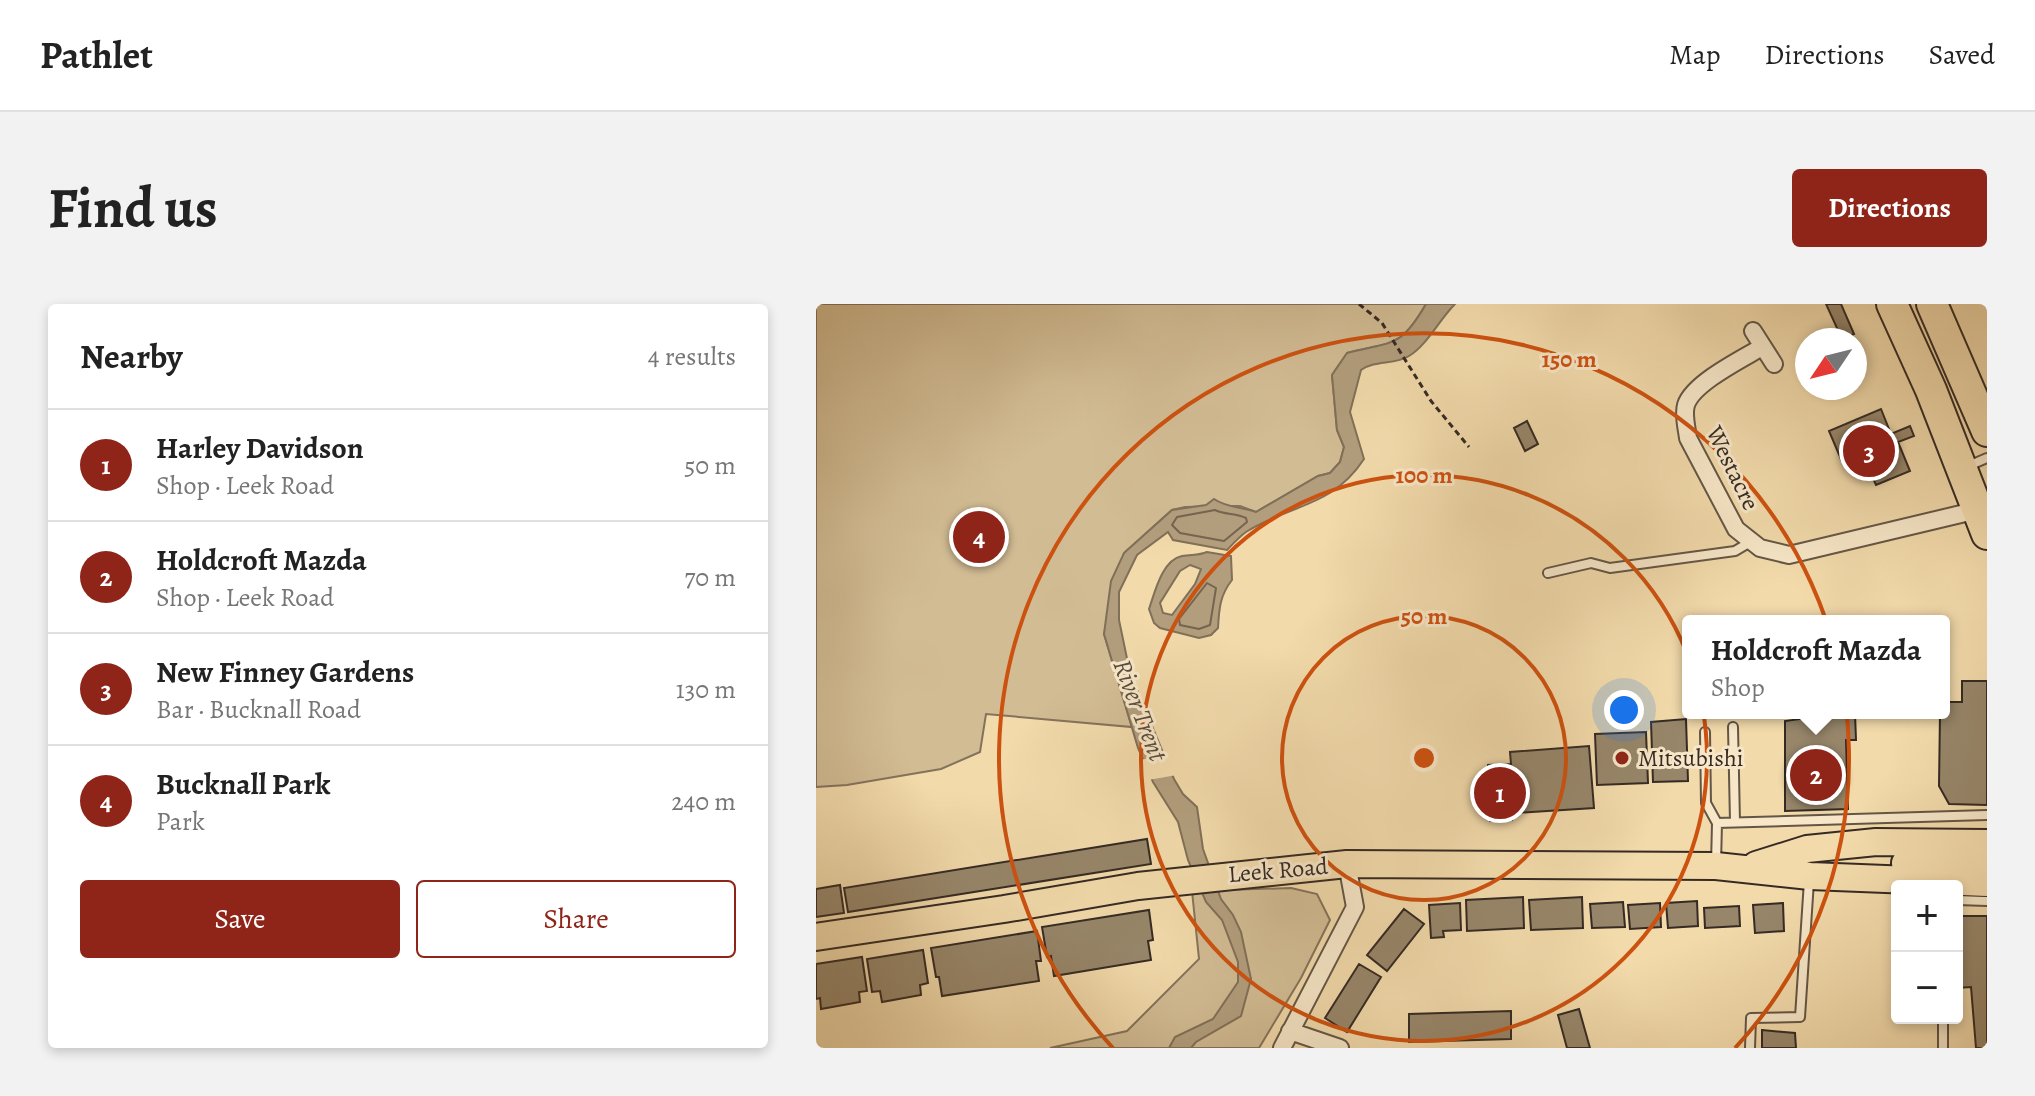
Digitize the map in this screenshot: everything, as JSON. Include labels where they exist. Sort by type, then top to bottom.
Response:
[{"type":"highway","points":[[1892,304],[1922,370],[1975,464],[1984,517]]},
{"type":"highway","points":[[1932,304],[1987,431]]},
{"type":"main road","points":[[1907,304],[1922,347],[1922,370]]},
{"type":"main road","name":"Leek Road","points":[[1745,868],[1807,849],[1876,842],[1969,872],[1987,883]]},
{"type":"main road","name":"Leek Road","points":[[816,937],[1182,880],[1347,864],[1716,866],[1969,872]]},
{"type":"street","points":[[1753,331],[1774,364]]},
{"type":"street","name":"Westacre","points":[[1762,347],[1698,388],[1686,405],[1688,438],[1736,529],[1760,548],[1789,555],[1984,517]]},
{"type":"street","points":[[1282,1048],[1355,907],[1347,864]]},
{"type":"street","points":[[1290,1031],[1340,1048]]},
{"type":"lane","points":[[1548,573],[1591,563],[1610,568],[1735,551],[1752,541]]},
{"type":"lane","points":[[1733,727],[1735,822]]},
{"type":"lane","points":[[1705,732],[1706,803],[1717,823],[1716,866]]},
{"type":"lane","points":[[1717,823],[1987,815]]},
{"type":"lane","points":[[1750,1048],[1751,1018],[1800,1017],[1810,870]]},
{"type":"lane","points":[[1969,872],[1987,901]]},
{"type":"lane","points":[[1943,1024],[1943,1048]]},
{"type":"path","points":[[1359,304],[1382,323],[1431,401],[1469,447]]},
{"type":"shaded area","points":[[816,304],[1426,304],[1402,336],[1385,344],[1347,353],[1332,375],[1337,430],[1344,447],[1340,462],[1330,473],[1318,476],[1256,512],[1240,506],[1172,510],[1124,553],[1104,634],[1132,727],[986,714],[980,752],[941,769],[847,785],[816,787]]},
{"type":"shaded area","points":[[1291,888],[1317,894],[1330,920],[1301,978],[1259,1048],[1050,1048],[1127,1031],[1199,959],[1192,891]]},
{"type":"water","name":"River Trent","points":[[1426,304],[1455,304],[1422,345],[1409,356],[1361,370],[1350,412],[1364,459],[1352,475],[1324,496],[1246,532],[1227,550],[1173,540],[1168,532],[1137,555],[1119,592],[1119,620],[1130,673],[1174,779],[1183,794],[1197,807],[1203,849],[1221,899],[1241,932],[1251,979],[1241,1016],[1191,1048],[1169,1048],[1175,1037],[1213,1019],[1238,982],[1238,962],[1222,920],[1206,902],[1188,860],[1178,822],[1153,782],[1138,748],[1104,634],[1111,581],[1124,553],[1172,510],[1206,505],[1214,499],[1256,512],[1318,476],[1330,473],[1340,462],[1344,447],[1337,430],[1332,375],[1347,353],[1385,344],[1402,336]]},
{"type":"water","points":[[1204,553],[1231,556],[1232,580],[1221,602],[1218,628],[1211,635],[1199,638],[1160,628],[1154,623],[1149,609],[1164,570],[1182,556]],"holes":[[[1190,565],[1201,569],[1195,584],[1172,615],[1163,613],[1160,603],[1180,571]]]},
{"type":"pier","points":[[1168,755],[1177,775],[1148,780],[1139,760]]},
{"type":"building","points":[[1826,304],[1841,304],[1851,328],[1837,328]]},
{"type":"building","points":[[1881,409],[1891,434],[1910,426],[1914,436],[1898,442],[1910,471],[1876,485],[1867,465],[1859,468],[1856,459],[1843,464],[1829,431]]},
{"type":"building","points":[[1527,421],[1538,444],[1525,451],[1514,428]]},
{"type":"building","points":[[1962,681],[1987,681],[1987,805],[1949,804],[1939,786],[1940,719],[1950,719],[1950,702],[1962,702]]},
{"type":"building","points":[[1686,719],[1688,781],[1653,782],[1651,722]]},
{"type":"building","points":[[1855,719],[1856,740],[1846,740],[1848,809],[1785,811],[1785,721]]},
{"type":"building","name":"Mitsubishi","points":[[1646,732],[1648,783],[1597,785],[1595,734]]},
{"type":"building","points":[[1589,746],[1594,808],[1515,813],[1510,752]]},
{"type":"building","points":[[1510,764],[1512,820],[1490,821],[1488,765]]},
{"type":"building","points":[[1147,839],[1151,864],[848,912],[844,888]]},
{"type":"building","points":[[840,885],[844,913],[816,917],[816,889]]},
{"type":"building","points":[[1523,897],[1524,928],[1467,931],[1466,900]]},
{"type":"building","points":[[1582,897],[1583,928],[1531,930],[1529,900]]},
{"type":"building","points":[[1697,901],[1698,926],[1668,928],[1666,903]]},
{"type":"building","points":[[1623,902],[1625,927],[1592,928],[1590,904]]},
{"type":"building","points":[[1460,903],[1461,930],[1443,931],[1444,937],[1431,938],[1429,905]]},
{"type":"building","points":[[1660,903],[1661,927],[1630,929],[1628,905]]},
{"type":"building","points":[[1783,903],[1784,931],[1755,933],[1753,905]]},
{"type":"building","points":[[1739,906],[1740,926],[1705,928],[1704,908]]},
{"type":"building","points":[[1404,909],[1424,924],[1387,971],[1367,955]]},
{"type":"building","points":[[1149,910],[1153,940],[1148,941],[1151,960],[1054,976],[1042,927]]},
{"type":"building","points":[[1963,916],[1987,916],[1987,1048],[1976,1048],[1971,987],[1963,988]]},
{"type":"building","points":[[1037,931],[1041,961],[1036,961],[1039,981],[942,996],[931,948]]},
{"type":"building","points":[[923,950],[928,983],[920,985],[921,995],[882,1002],[880,991],[872,992],[867,959]]},
{"type":"building","points":[[862,957],[867,991],[859,992],[860,1002],[821,1009],[820,998],[816,999],[816,964]]},
{"type":"building","points":[[1359,964],[1381,977],[1347,1032],[1325,1018]]},
{"type":"building","points":[[1579,1009],[1590,1048],[1567,1048],[1558,1015]]},
{"type":"building","points":[[1511,1011],[1511,1039],[1409,1042],[1409,1014]]},
{"type":"building","points":[[1762,1030],[1795,1033],[1796,1048],[1762,1048]]},
{"type":"place","name":"New Finney Gardens","points":[[1869,451]]},
{"type":"place","name":"Bucknall Park","points":[[979,537]]},
{"type":"place","name":"Mitsubishi","points":[[1622,758]]},
{"type":"place","name":"Holdcroft Mazda","points":[[1816,775]]},
{"type":"place","name":"Harley Davidson","points":[[1500,793]]}]
